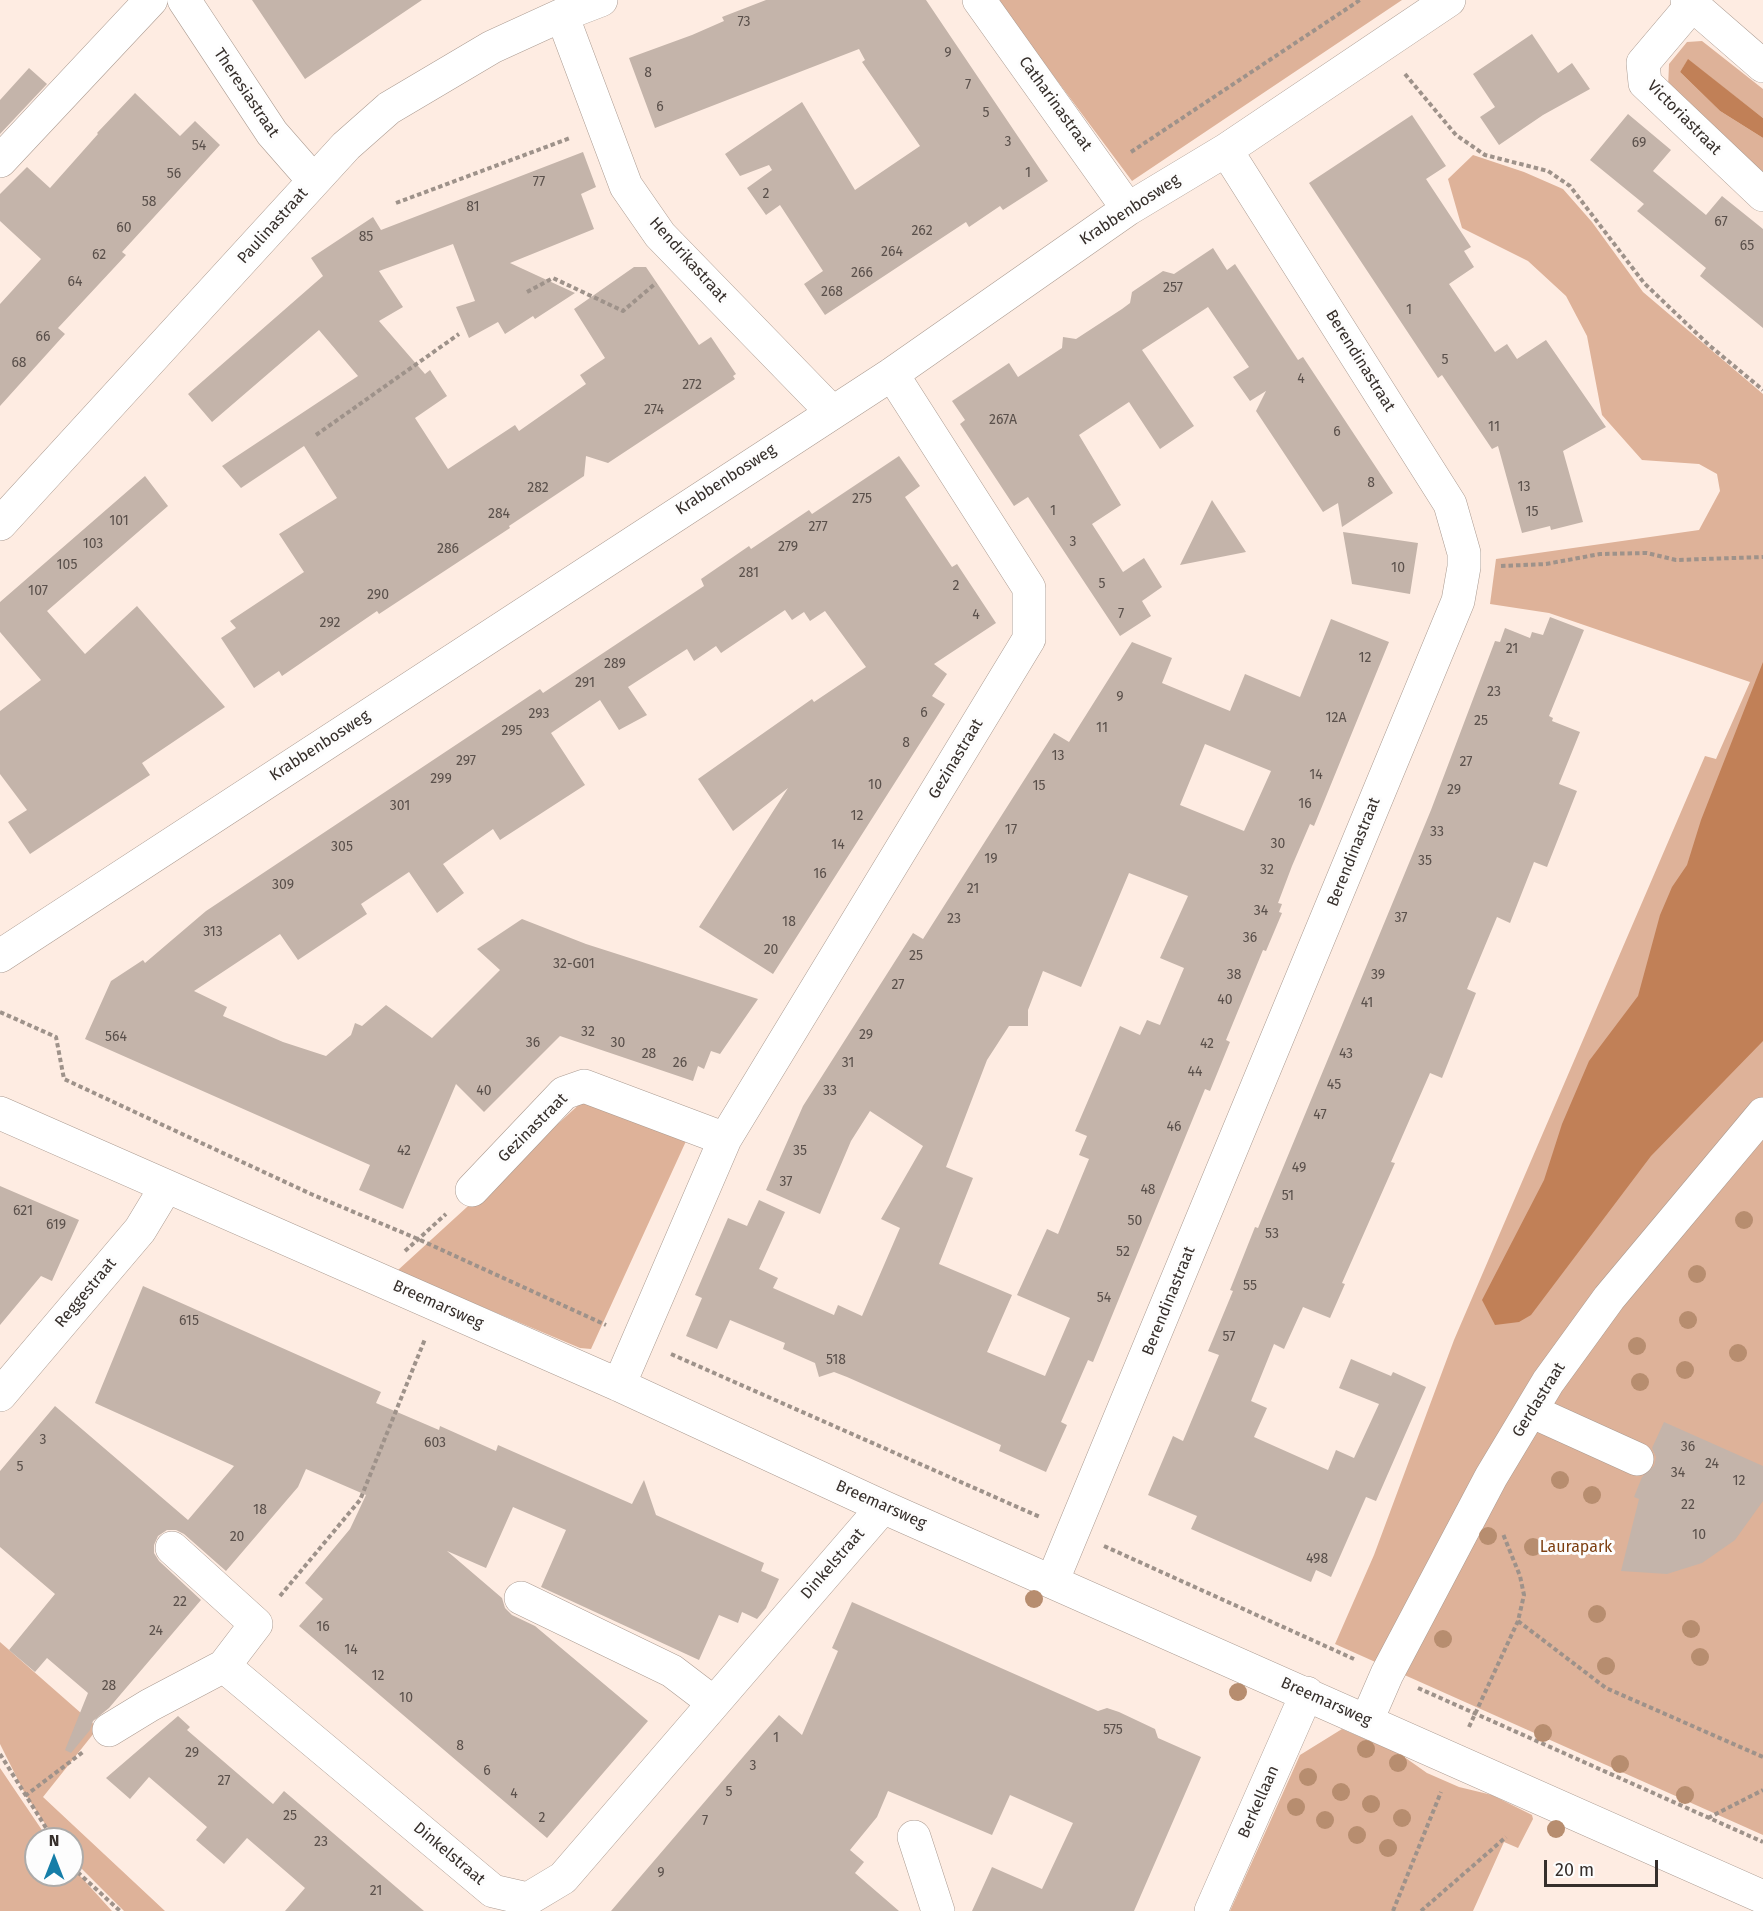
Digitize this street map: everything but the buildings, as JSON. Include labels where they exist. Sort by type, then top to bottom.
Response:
[{"type":"street","points":[[0,161],[151,0]]},
{"type":"street","name":"Theresiastraat","points":[[184,0],[272,133],[314,181]]},
{"type":"street","name":"Paulinastraat","points":[[0,524],[346,146],[389,108],[492,47],[601,0]]},
{"type":"street","name":"Catharinastraat","points":[[980,0],[1128,209]]},
{"type":"street","name":"Krabbenbosweg","points":[[0,956],[831,411],[892,374],[1128,209],[1226,150],[1449,0]]},
{"type":"street","points":[[1689,3],[1763,66]]},
{"type":"street","name":"Victoriastraat","points":[[1689,3],[1643,63],[1645,83],[1763,195]]},
{"type":"street","name":"Hendrikastraat","points":[[562,15],[626,186],[660,235],[831,411]]},
{"type":"street","name":"Berendinastraat","points":[[1052,1582],[1458,601],[1464,567],[1464,553],[1450,504],[1226,150]]},
{"type":"street","name":"Gezinastraat","points":[[619,1385],[725,1139],[1029,639],[1029,588],[892,374]]},
{"type":"street","name":"Gezinastraat","points":[[472,1190],[564,1093],[584,1086],[725,1139]]},
{"type":"street","name":"Breemarsweg","points":[[0,1113],[619,1385],[882,1506],[1763,1897]]},
{"type":"street","name":"Gerdastraat","points":[[1367,1720],[1387,1674],[1491,1477],[1548,1382],[1609,1298],[1763,1114]]},
{"type":"street","name":"Reggestraat","points":[[0,1395],[140,1230],[166,1187]]},
{"type":"street","points":[[1531,1411],[1637,1459]]},
{"type":"street","name":"Dinkelstraat","points":[[224,1666],[493,1891],[528,1899],[563,1878],[882,1506]]},
{"type":"street","points":[[109,1730],[150,1705],[224,1666],[256,1624],[172,1548]]},
{"type":"street","points":[[521,1598],[672,1671],[714,1703]]},
{"type":"street","name":"Berkellaan","points":[[1211,1911],[1307,1693]]},
{"type":"street","points":[[914,1837],[938,1911]]},
{"type":"path","points":[[1103,171],[1360,0]]},
{"type":"path","points":[[1381,46],[1456,135],[1485,155],[1548,171],[1570,186],[1644,283],[1710,346],[1763,390]]},
{"type":"path","points":[[396,203],[602,126]]},
{"type":"path","points":[[527,292],[554,278],[623,311],[684,259]]},
{"type":"path","points":[[316,435],[459,334]]},
{"type":"path","points":[[1464,567],[1546,564],[1600,554],[1647,553],[1677,560],[1763,557]]},
{"type":"path","points":[[0,1012],[56,1037],[64,1079],[311,1194],[418,1239],[1763,1842]]},
{"type":"path","points":[[376,1278],[472,1190]]},
{"type":"path","points":[[256,1624],[360,1500],[437,1305]]},
{"type":"path","points":[[1393,1911],[1455,1760],[1518,1621],[1524,1595],[1520,1576],[1504,1536],[1491,1477]]},
{"type":"path","points":[[1518,1621],[1606,1688],[1763,1757]]},
{"type":"path","points":[[26,1796],[109,1730]]},
{"type":"path","points":[[0,1754],[45,1827]]},
{"type":"path","points":[[1708,1818],[1763,1790]]},
{"type":"path","points":[[1421,1911],[1506,1837]]},
{"type":"path","points":[[84,1878],[120,1911]]},
{"type":"green space","points":[[997,0],[1402,0],[1132,181]]},
{"type":"green space","points":[[1702,41],[1763,89],[1763,118],[1688,60],[1680,72],[1720,111],[1763,138],[1763,178],[1668,88],[1669,64],[1687,42]]},
{"type":"green space","name":"Laurapark","points":[[1473,155],[1524,172],[1563,189],[1592,222],[1643,292],[1763,394],[1763,1835],[1335,1644],[1374,1555],[1454,1340],[1705,756],[1716,759],[1750,682],[1549,613],[1490,604],[1496,559],[1699,530],[1720,491],[1717,474],[1699,464],[1642,460],[1602,415],[1587,336],[1566,296],[1528,261],[1462,228],[1448,179]]},
{"type":"green space","points":[[584,1100],[687,1139],[591,1349],[580,1348],[397,1271]]},
{"type":"green space","points":[[0,1642],[98,1728],[43,1797],[75,1827],[47,1827],[24,1792],[0,1744]]},
{"type":"green space","points":[[1342,1729],[1400,1754],[1427,1773],[1459,1787],[1492,1795],[1532,1815],[1533,1819],[1518,1848],[1504,1842],[1473,1911],[1230,1911],[1300,1755]]},
{"type":"green space","points":[[0,1768],[40,1827],[24,1827],[24,1887],[84,1887],[84,1880],[112,1911],[0,1911]]},
{"type":"green space","points":[[84,1835],[165,1911],[124,1911],[84,1871]]},
{"type":"shaded area","points":[[1688,59],[1763,118],[1763,138],[1720,111],[1680,72]]},
{"type":"shaded area","points":[[1763,662],[1763,1041],[1651,1156],[1531,1315],[1519,1322],[1495,1325],[1482,1300],[1544,1180],[1562,1124],[1589,1061],[1638,996],[1660,915],[1672,887],[1687,865],[1701,820]]}]
